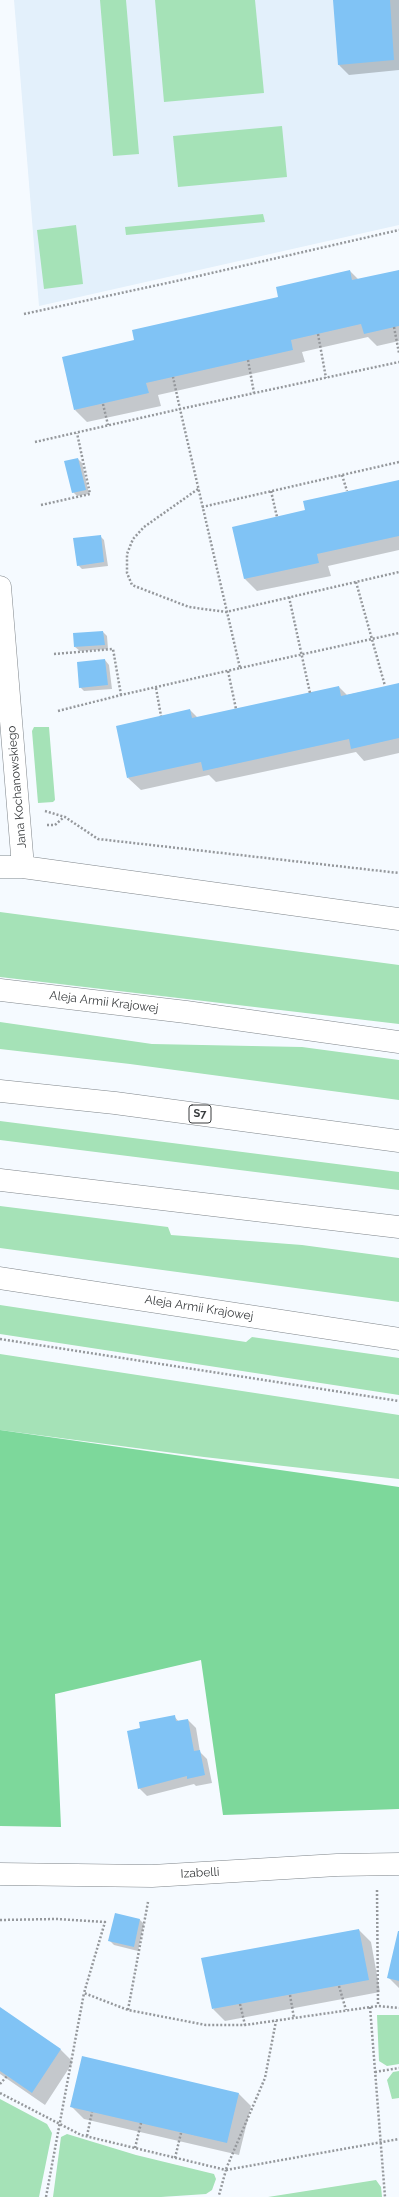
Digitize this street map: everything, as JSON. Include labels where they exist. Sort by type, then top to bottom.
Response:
[{"type":"main road","name":"Jana Kochanowskiego","points":[[0,587],[23,867]]},
{"type":"main road","points":[[0,867],[23,867],[399,919]]},
{"type":"main road","name":"Aleja Armii Krajowej","points":[[0,990],[186,1012],[399,1042]]},
{"type":"main road","name":"S7","points":[[0,1091],[115,1102],[399,1141]]},
{"type":"main road","points":[[0,1180],[399,1227]]},
{"type":"main road","name":"Aleja Armii Krajowej","points":[[0,1278],[399,1339]]},
{"type":"main road","name":"Izabelli","points":[[0,1874],[152,1876],[336,1865],[399,1864]]},
{"type":"path","points":[[24,314],[399,230]]},
{"type":"path","points":[[394,327],[399,353]]},
{"type":"path","points":[[318,334],[326,378]]},
{"type":"path","points":[[248,360],[254,393]]},
{"type":"path","points":[[35,442],[399,362]]},
{"type":"path","points":[[173,377],[240,668]]},
{"type":"path","points":[[103,404],[108,425]]},
{"type":"path","points":[[40,505],[90,494],[77,432]]},
{"type":"path","points":[[202,507],[399,462]]},
{"type":"path","points":[[342,475],[347,491]]},
{"type":"path","points":[[198,489],[144,527],[133,539],[127,554],[127,573],[132,585],[146,592],[189,607],[226,612],[399,572]]},
{"type":"path","points":[[272,491],[277,517]]},
{"type":"path","points":[[356,582],[385,686]]},
{"type":"path","points":[[289,597],[310,693]]},
{"type":"path","points":[[58,711],[120,695],[399,633]]},
{"type":"path","points":[[54,654],[113,649],[120,695]]},
{"type":"path","points":[[228,671],[236,709]]},
{"type":"path","points":[[156,688],[160,716]]},
{"type":"path","points":[[65,817],[98,839],[399,873]]},
{"type":"path","points":[[0,1339],[399,1400]]},
{"type":"path","points":[[377,1890],[378,2006]]},
{"type":"path","points":[[128,2010],[149,1896]]},
{"type":"path","points":[[0,1920],[56,1919],[106,1922],[84,1993],[46,2197]]},
{"type":"path","points":[[339,1986],[346,2010]]},
{"type":"path","points":[[84,1993],[128,2010],[206,2025],[245,2025],[370,2006],[399,2008]]},
{"type":"path","points":[[290,1994],[294,2018]]},
{"type":"path","points":[[240,2004],[245,2025]]},
{"type":"path","points":[[370,2006],[385,2197]]},
{"type":"path","points":[[219,2196],[226,2170],[265,2078],[276,2021]]},
{"type":"path","points":[[375,2072],[399,2068]]},
{"type":"path","points":[[0,2084],[7,2076]]},
{"type":"path","points":[[0,2093],[59,2124],[87,2136],[226,2170],[399,2139]]},
{"type":"path","points":[[87,2136],[92,2112]]},
{"type":"path","points":[[135,2148],[141,2123]]},
{"type":"path","points":[[175,2158],[181,2132]]},
{"type":"shaded area","points":[[14,0],[399,0],[399,225],[39,306]]},
{"type":"green space","points":[[100,0],[126,0],[139,154],[113,156]]},
{"type":"green space","points":[[155,0],[255,0],[264,93],[164,102]]},
{"type":"green space","points":[[282,126],[287,177],[178,187],[173,136]]},
{"type":"green space","points":[[263,214],[265,222],[126,235],[125,227]]},
{"type":"green space","points":[[76,225],[83,284],[44,289],[37,230]]},
{"type":"green space","points":[[34,727],[49,727],[55,800],[53,802],[38,803],[32,731]]},
{"type":"green space","points":[[0,912],[399,965],[399,1024],[0,977]]},
{"type":"green space","points":[[0,1022],[152,1044],[302,1047],[399,1060],[399,1100],[130,1064],[0,1049]]},
{"type":"green space","points":[[0,1121],[399,1172],[399,1190],[0,1140]]},
{"type":"green space","points":[[0,1206],[168,1227],[171,1235],[302,1245],[399,1258],[399,1302],[0,1248]]},
{"type":"green space","points":[[0,1305],[246,1342],[252,1337],[399,1358],[399,1395],[0,1334]]},
{"type":"green space","points":[[0,1354],[399,1415],[399,1479],[204,1457],[0,1430]]},
{"type":"green space","points":[[0,1430],[399,1487],[399,1809],[223,1815],[201,1660],[55,1694],[61,1827],[0,1826]]},
{"type":"green space","points":[[377,2015],[399,2015],[399,2064],[387,2066],[379,2061]]},
{"type":"green space","points":[[399,2071],[399,2098],[392,2099],[387,2080],[393,2072]]},
{"type":"green space","points":[[0,2099],[47,2124],[52,2133],[39,2197],[0,2197]]},
{"type":"green space","points":[[67,2134],[136,2155],[214,2174],[216,2179],[212,2190],[206,2194],[161,2197],[53,2197],[61,2137]]},
{"type":"green space","points":[[376,2180],[381,2187],[382,2197],[268,2197]]},
{"type":"building","points":[[333,0],[390,0],[394,60],[338,65]]},
{"type":"building","points":[[350,270],[352,280],[399,270],[399,326],[364,334],[361,324],[291,340],[293,350],[146,383],[149,393],[74,410],[62,357],[134,340],[132,330],[278,297],[276,287]]},
{"type":"building","points":[[78,458],[86,490],[72,493],[64,461]]},
{"type":"building","points":[[399,480],[399,536],[317,554],[319,563],[244,579],[232,527],[305,510],[303,501]]},
{"type":"building","points":[[101,535],[104,562],[77,566],[73,538]]},
{"type":"building","points":[[103,631],[105,645],[74,647],[73,633]]},
{"type":"building","points":[[105,659],[108,685],[79,688],[77,662]]},
{"type":"building","points":[[399,683],[399,738],[351,749],[349,739],[203,771],[201,762],[127,778],[116,726],[190,709],[192,718],[339,686],[341,696]]},
{"type":"building","points":[[175,1715],[176,1721],[188,1719],[194,1751],[200,1750],[205,1775],[187,1779],[187,1776],[138,1789],[127,1731],[140,1728],[139,1722]]},
{"type":"building","points":[[115,1913],[140,1919],[134,1947],[108,1941]]},
{"type":"building","points":[[359,1929],[369,1980],[212,2009],[201,1958]]},
{"type":"building","points":[[399,1931],[399,1981],[387,1978]]},
{"type":"building","points":[[0,2007],[61,2049],[32,2093],[0,2071]]},
{"type":"building","points":[[82,2056],[239,2093],[227,2143],[70,2107]]}]
